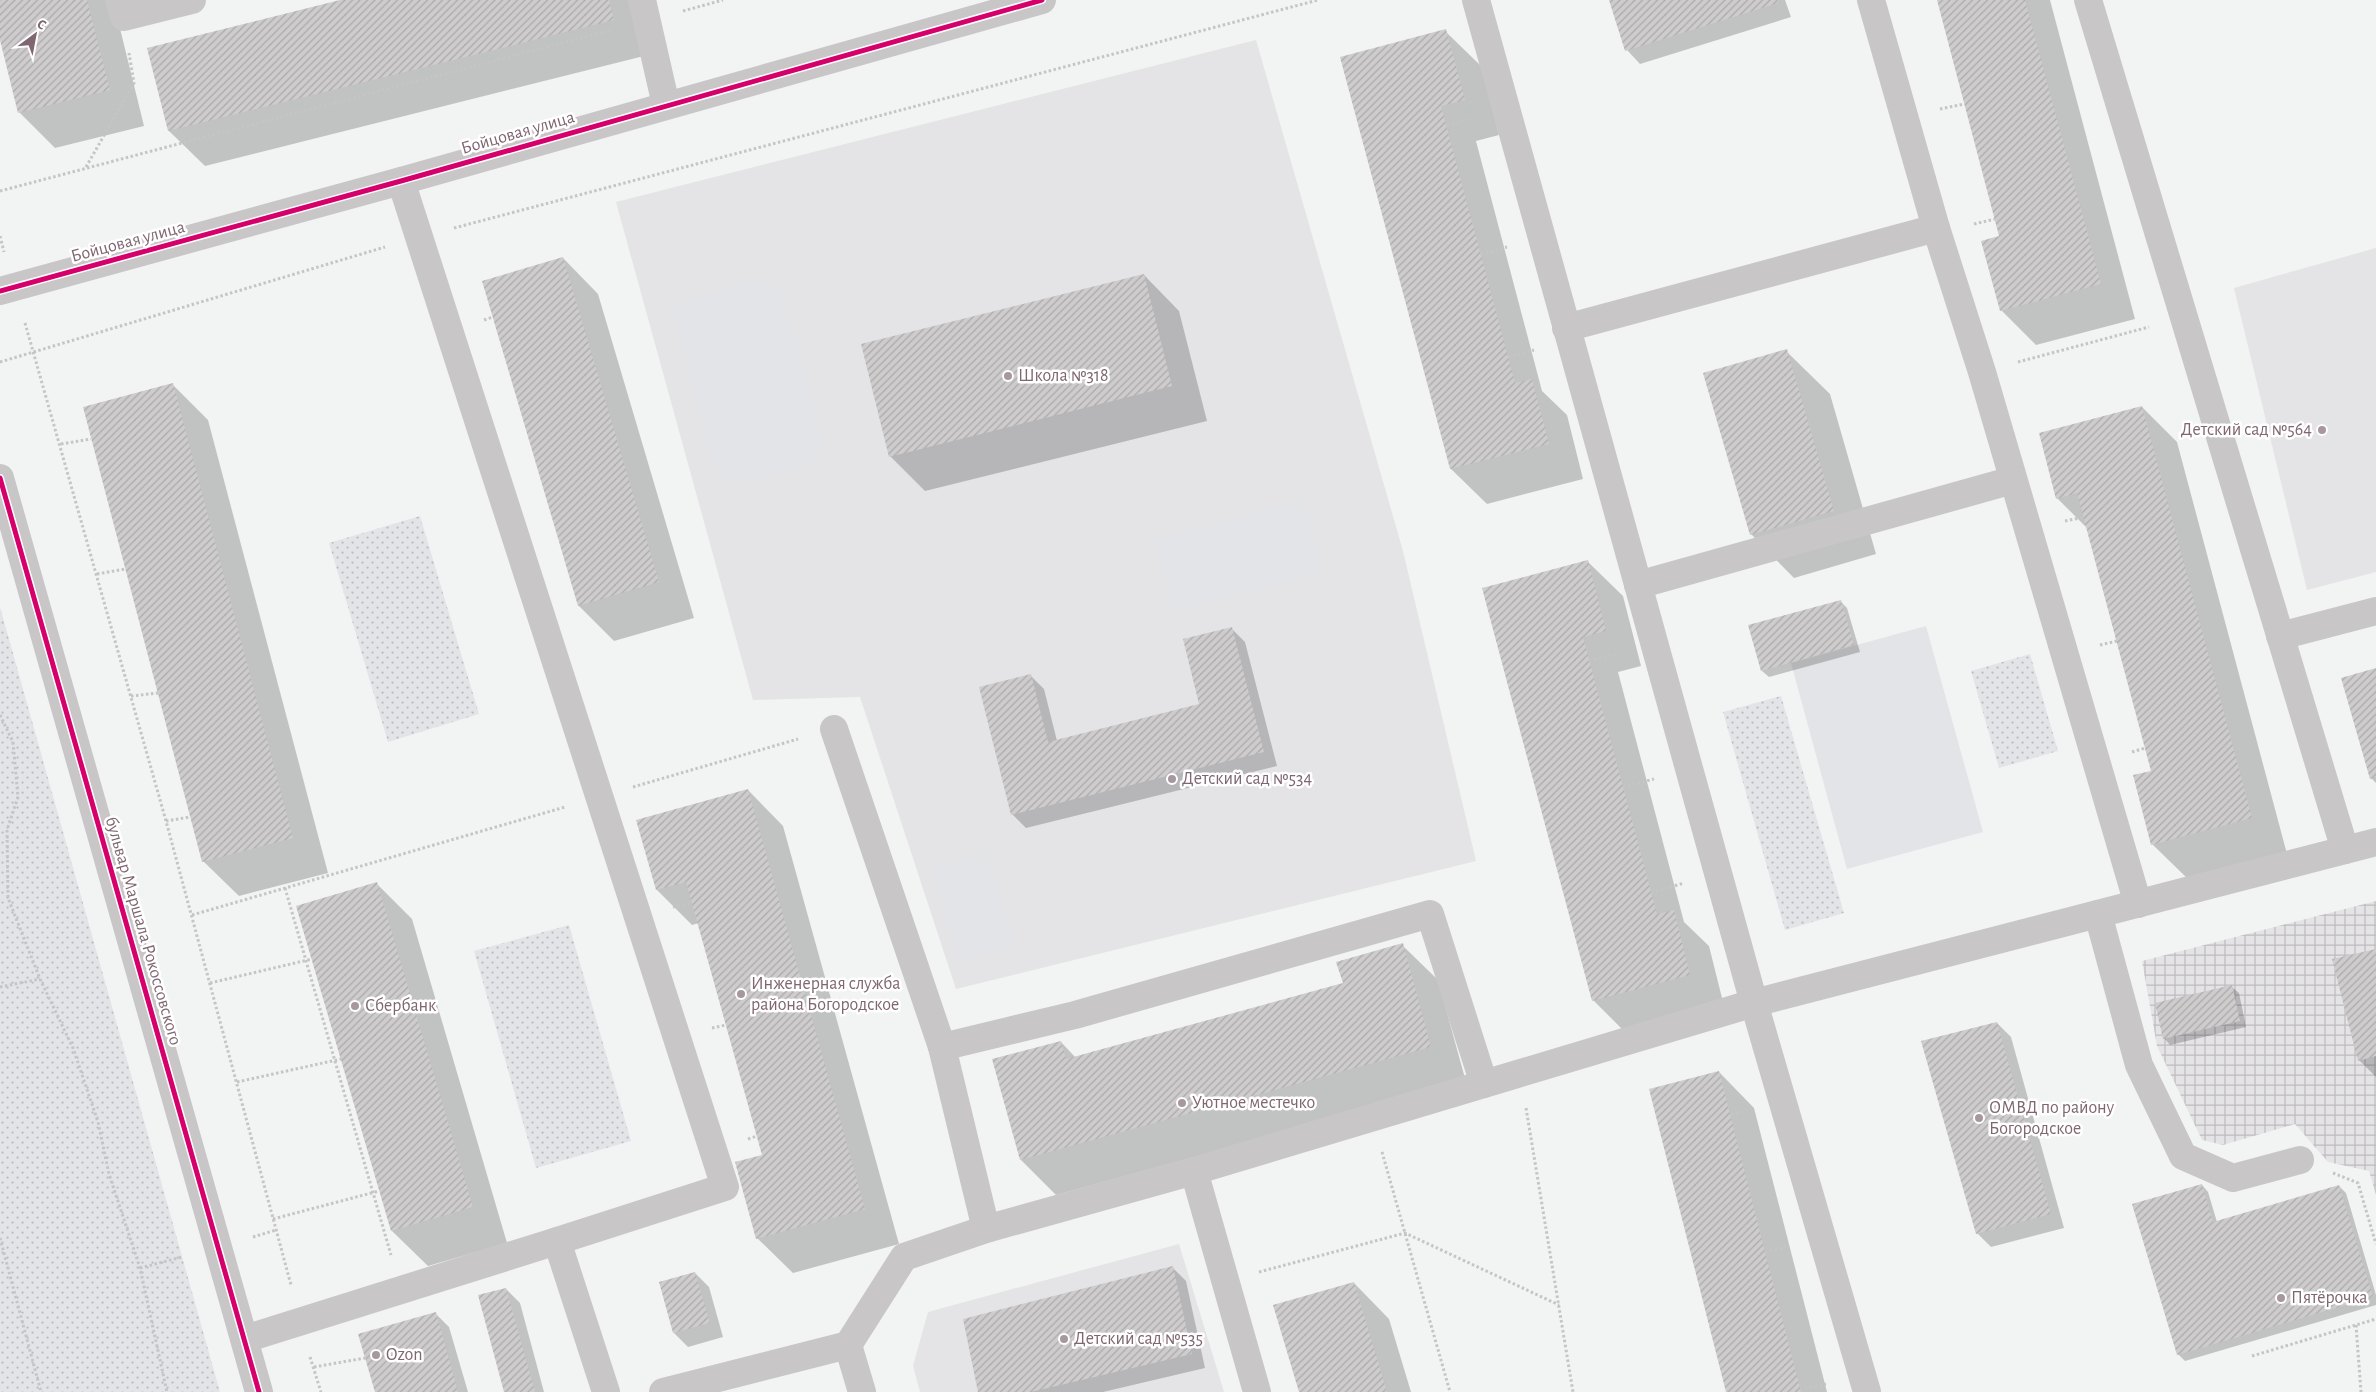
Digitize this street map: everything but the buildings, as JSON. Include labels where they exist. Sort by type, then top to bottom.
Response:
[{"type":"street","points":[[122,8],[192,0]]},
{"type":"street","name":"Бойцовая улица","points":[[0,291],[401,181],[1042,0]]},
{"type":"street","points":[[1476,0],[1754,1003],[1867,1392]]},
{"type":"street","points":[[1871,0],[1936,228],[1982,372],[2138,904]]},
{"type":"street","points":[[2088,0],[2345,850]]},
{"type":"street","points":[[645,10],[666,105]]},
{"type":"street","points":[[245,1339],[725,1187],[401,181]]},
{"type":"street","points":[[1566,328],[1936,228]]},
{"type":"street","name":"бульвар Маршала Рокоссовского","points":[[0,478],[259,1392]]},
{"type":"street","points":[[1638,585],[2013,480]]},
{"type":"street","points":[[2280,636],[2376,611]]},
{"type":"street","points":[[834,728],[942,1047],[986,1229]]},
{"type":"street","points":[[663,1392],[848,1345],[904,1257],[986,1229],[1194,1171],[1754,1003],[2376,842]]},
{"type":"street","points":[[942,1047],[1075,1014],[1430,914],[1484,1084]]},
{"type":"street","points":[[2098,914],[2140,1065],[2183,1156],[2233,1178],[2300,1160]]},
{"type":"street","points":[[1194,1171],[1257,1392]]},
{"type":"street","points":[[557,1241],[606,1392]]},
{"type":"street","points":[[848,1345],[862,1392]]},
{"type":"path","points":[[0,191],[645,10],[723,0]]},
{"type":"path","points":[[0,362],[36,353],[419,237],[1318,0]]},
{"type":"path","points":[[86,167],[134,83],[122,8]]},
{"type":"path","points":[[1982,372],[2184,318]]},
{"type":"path","points":[[36,353],[192,915],[320,1392]]},
{"type":"path","points":[[61,444],[91,439]]},
{"type":"path","points":[[97,574],[125,569]]},
{"type":"path","points":[[131,696],[158,693]]},
{"type":"path","points":[[0,714],[13,742],[18,797],[6,830],[8,898],[40,978],[73,1048],[98,1122],[109,1174],[140,1268],[155,1344],[167,1392]]},
{"type":"path","points":[[192,915],[834,728]]},
{"type":"path","points":[[166,821],[190,817]]},
{"type":"path","points":[[285,888],[394,1265]]},
{"type":"path","points":[[210,983],[312,959]]},
{"type":"path","points":[[0,988],[40,978]]},
{"type":"path","points":[[237,1082],[341,1059]]},
{"type":"path","points":[[1521,1073],[1573,1392]]},
{"type":"path","points":[[1372,1117],[1450,1392]]},
{"type":"path","points":[[2300,1160],[2358,1183],[2376,1244]]},
{"type":"path","points":[[273,1218],[379,1191]]},
{"type":"path","points":[[1225,1281],[1405,1233],[1559,1305]]},
{"type":"path","points":[[0,1238],[41,1392]]},
{"type":"path","points":[[2252,1356],[2376,1319]]},
{"type":"path","points":[[2356,1325],[2361,1392]]},
{"type":"path","points":[[314,1367],[365,1358]]},
{"type":"shaded area","name":"Школа №318","points":[[1256,40],[1403,551],[1476,861],[956,989],[860,697],[753,700],[616,202]]},
{"type":"shaded area","name":"Детский сад №564","points":[[2376,248],[2376,572],[2307,590],[2234,288]]},
{"type":"shaded area","points":[[761,278],[780,284],[824,442],[807,465],[734,485],[714,472],[673,314],[680,301]]},
{"type":"shaded area","points":[[1303,499],[1323,572],[1175,612],[1155,539]]},
{"type":"shaded area","points":[[420,516],[479,714],[388,742],[329,543]]},
{"type":"shaded area","points":[[0,607],[220,1392],[0,1392]]},
{"type":"shaded area","points":[[1926,626],[1983,832],[1847,869],[1791,663]]},
{"type":"shaded area","points":[[2030,654],[2058,751],[1999,768],[1971,671]]},
{"type":"shaded area","points":[[1781,696],[1844,913],[1785,930],[1723,712]]},
{"type":"shaded area","points":[[986,851],[1016,946],[960,963],[931,867]]},
{"type":"shaded area","points":[[2376,901],[2376,1195],[2369,1171],[2328,1162],[2295,1124],[2223,1145],[2202,1140],[2157,1046],[2142,961]]},
{"type":"shaded area","points":[[569,925],[631,1141],[536,1168],[474,951]]},
{"type":"shaded area","name":"Детский сад №535","points":[[1179,1244],[1224,1392],[920,1392],[913,1366],[928,1312]]},
{"type":"cycle path","points":[[0,291],[401,181],[1042,0]]},
{"type":"cycle path","points":[[0,478],[259,1392]]},
{"type":"place","name":"Школа №318","points":[[1008,376]]},
{"type":"place","name":"Детский сад №564","points":[[2322,430]]},
{"type":"place","name":"Детский сад №534","points":[[1172,779]]},
{"type":"place","name":"Инженерная служба района Богородское","points":[[741,994]]},
{"type":"place","name":"Сбербанк","points":[[355,1006]]},
{"type":"place","name":"Уютное местечко","points":[[1182,1103]]},
{"type":"place","name":"ОМВД по району Богородское","points":[[1979,1118]]},
{"type":"place","name":"Пятёрочка","points":[[2281,1298]]},
{"type":"place","name":"Детский сад №535","points":[[1064,1339]]},
{"type":"place","name":"Ozon","points":[[376,1355]]}]
